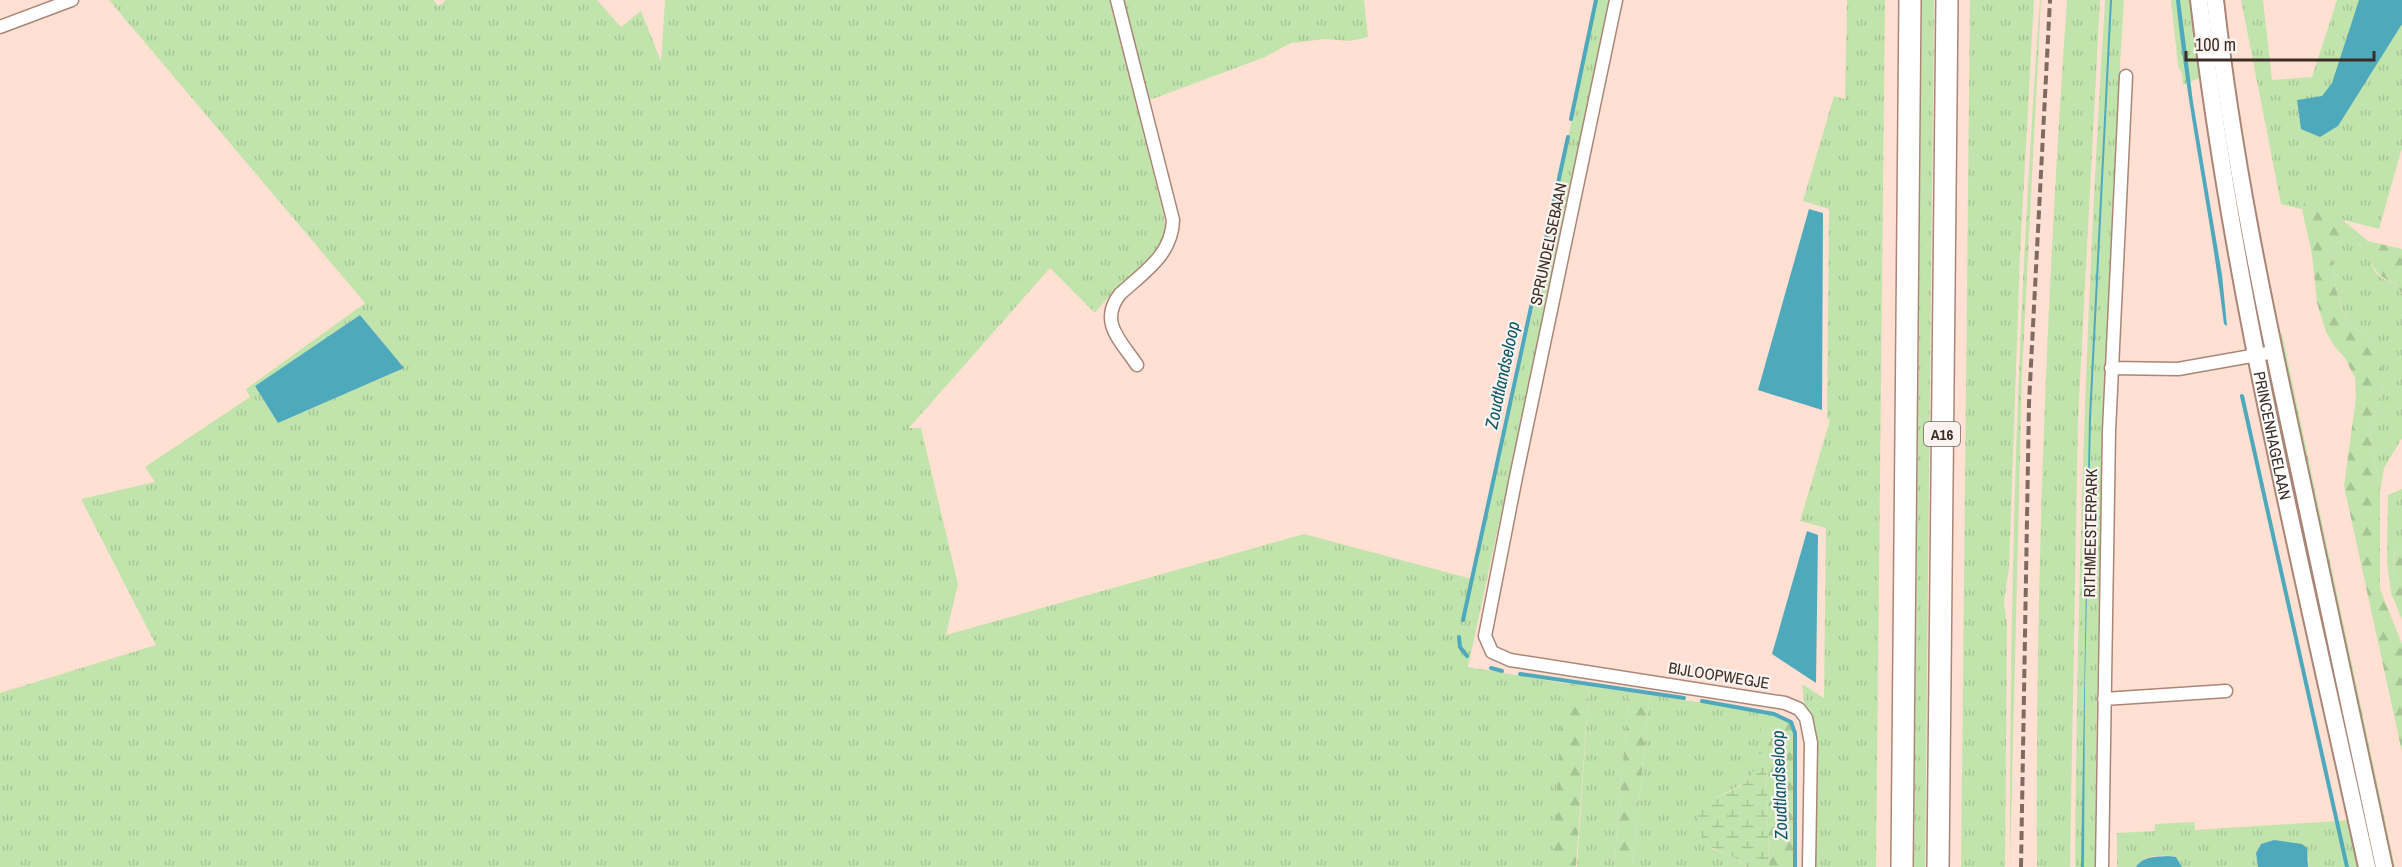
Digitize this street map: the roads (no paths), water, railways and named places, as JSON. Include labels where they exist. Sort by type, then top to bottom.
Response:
[{"type":"highway","name":"A16","points":[[1902,867],[1911,0]]},
{"type":"highway","name":"A16","points":[[1938,867],[1947,0]]},
{"type":"main road","name":"PRINCENHAGELAAN","points":[[2199,0],[2210,87],[2256,355],[2367,867]]},
{"type":"main road","name":"PRINCENHAGELAAN","points":[[2215,0],[2236,160],[2274,351],[2384,867]]},
{"type":"street","points":[[0,27],[72,0]]},
{"type":"street","points":[[1117,0],[1173,220],[1171,239],[1167,249],[1161,258],[1120,294],[1110,315],[1113,329],[1137,365]]},
{"type":"street","name":"SPRUNDELSEBAAN","points":[[1485,636],[1616,0]]},
{"type":"street","name":"RITHMEESTERPARK","points":[[2102,867],[2111,368],[2126,76]]},
{"type":"street","points":[[2111,368],[2178,369],[2274,351]]},
{"type":"street","name":"BIJLOOPWEGJE","points":[[1485,636],[1492,652],[1510,660],[1739,694],[1785,703],[1798,709],[1808,723],[1810,743],[1809,867]]},
{"type":"street","points":[[2104,699],[2226,691]]},
{"type":"water","points":[[2110,0],[2112,0],[2091,418],[2085,680],[2084,867],[2081,867],[2089,418]]},
{"type":"water","points":[[2176,0],[2180,0],[2193,102],[2222,275],[2227,326],[2224,324],[2186,81]]},
{"type":"water","points":[[2359,0],[2402,0],[2402,24],[2338,126],[2320,137],[2301,129],[2297,100],[2322,96],[2332,83]]},
{"type":"water","points":[[1809,209],[1823,213],[1822,410],[1758,390]]},
{"type":"water","points":[[360,315],[404,368],[278,423],[255,386]]},
{"type":"water","points":[[1807,531],[1818,535],[1816,683],[1772,654]]},
{"type":"water","points":[[2274,840],[2302,844],[2307,848],[2308,867],[2258,867],[2256,853],[2261,844]]},
{"type":"water","points":[[2176,857],[2182,867],[2136,867],[2146,859]]},
{"type":"waterway","name":"Zoudtlandseloop","points":[[1571,119],[1596,0]]},
{"type":"waterway","name":"Zoudtlandseloop","points":[[1463,620],[1568,137]]},
{"type":"waterway","points":[[2242,396],[2347,867]]},
{"type":"waterway","name":"Zoudtlandseloop","points":[[1459,637],[1460,647],[1467,656]]},
{"type":"waterway","name":"Zoudtlandseloop","points":[[1491,668],[1502,671]]},
{"type":"waterway","name":"Zoudtlandseloop","points":[[1520,674],[1684,698]]},
{"type":"waterway","name":"Zoudtlandseloop","points":[[1702,701],[1774,714],[1791,722],[1795,733],[1795,867]]},
{"type":"railway","points":[[2021,867],[2029,403],[2050,0]]}]
